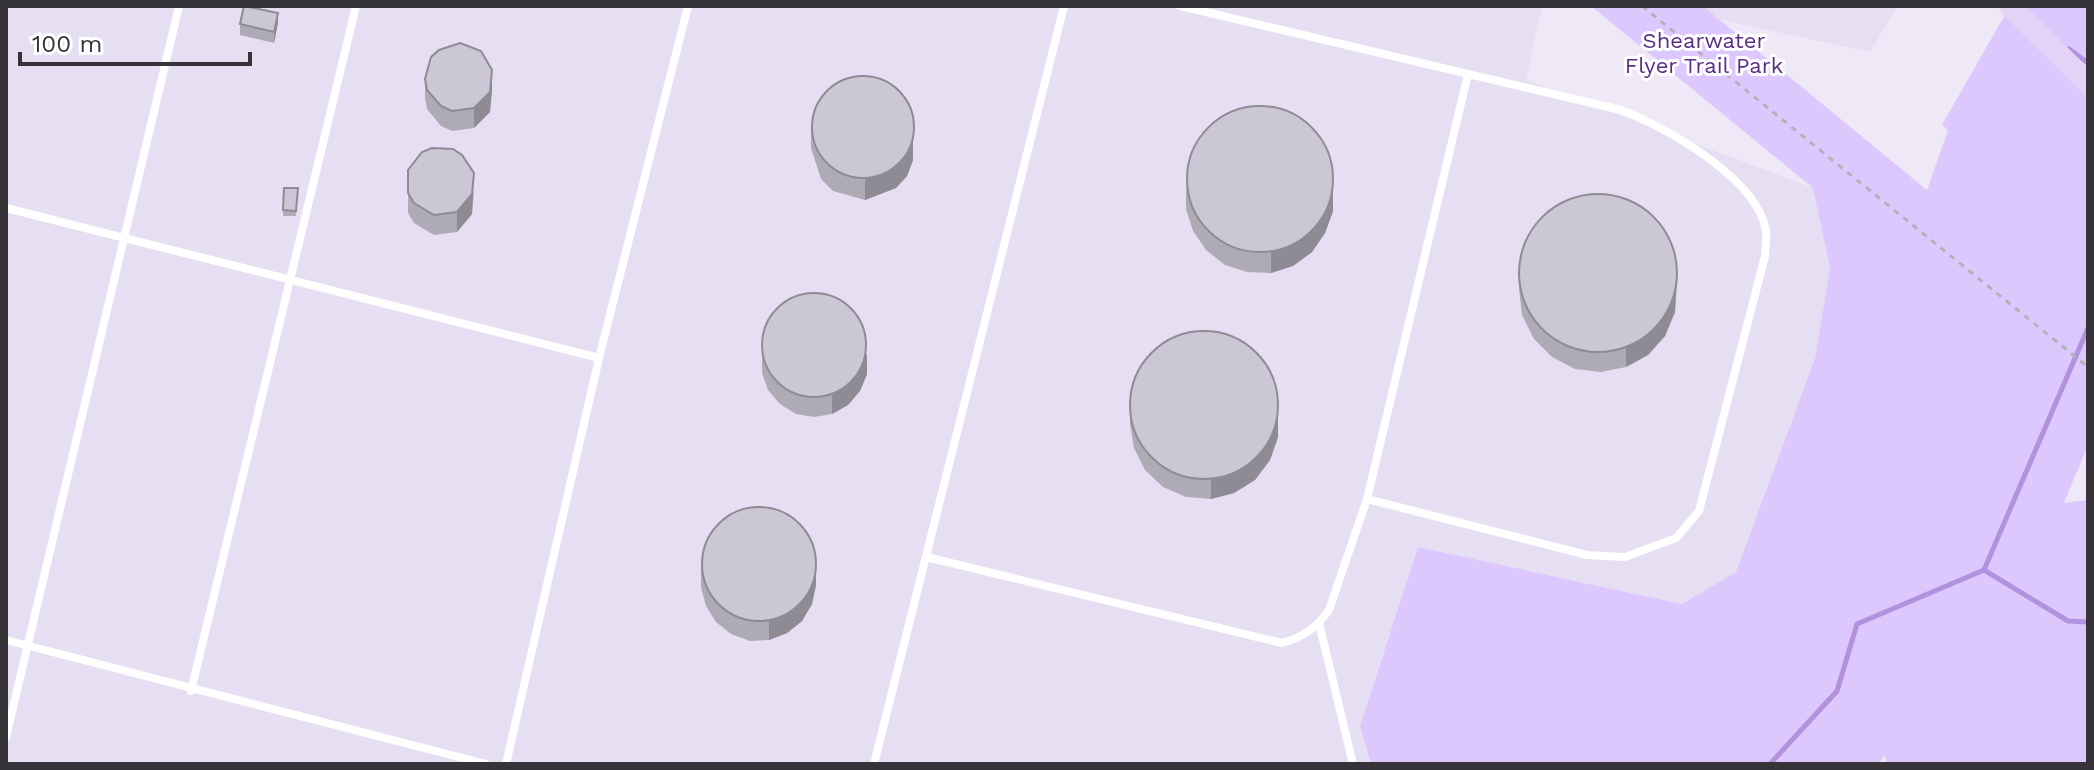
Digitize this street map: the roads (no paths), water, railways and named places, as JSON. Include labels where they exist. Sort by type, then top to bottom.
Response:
[{"type":"street","points":[[2010,6],[2088,83]]},
{"type":"lane","points":[[6,737],[25,645],[179,6]]},
{"type":"lane","points":[[191,691],[356,6]]},
{"type":"lane","points":[[506,764],[599,358],[688,6]]},
{"type":"lane","points":[[874,764],[1064,6]]},
{"type":"lane","points":[[1180,6],[1621,110],[1670,132],[1736,183],[1759,210],[1766,232],[1765,256],[1699,511],[1676,538],[1625,557],[1587,555],[1367,499]]},
{"type":"lane","points":[[926,557],[1282,643],[1301,638],[1319,623],[1329,610],[1367,499],[1468,74]]},
{"type":"lane","points":[[6,208],[599,358]]},
{"type":"lane","points":[[1319,623],[1353,764]]},
{"type":"lane","points":[[6,640],[191,691],[486,764]]},
{"type":"waterway","points":[[2069,49],[2088,63]]},
{"type":"waterway","points":[[1770,764],[1837,691],[1857,624],[1984,570],[2088,328]]},
{"type":"waterway","points":[[1984,570],[2068,621],[2088,622]]},
{"type":"park label","name":"Shearwater Flyer Trail Park","points":[[1704,52]]}]
